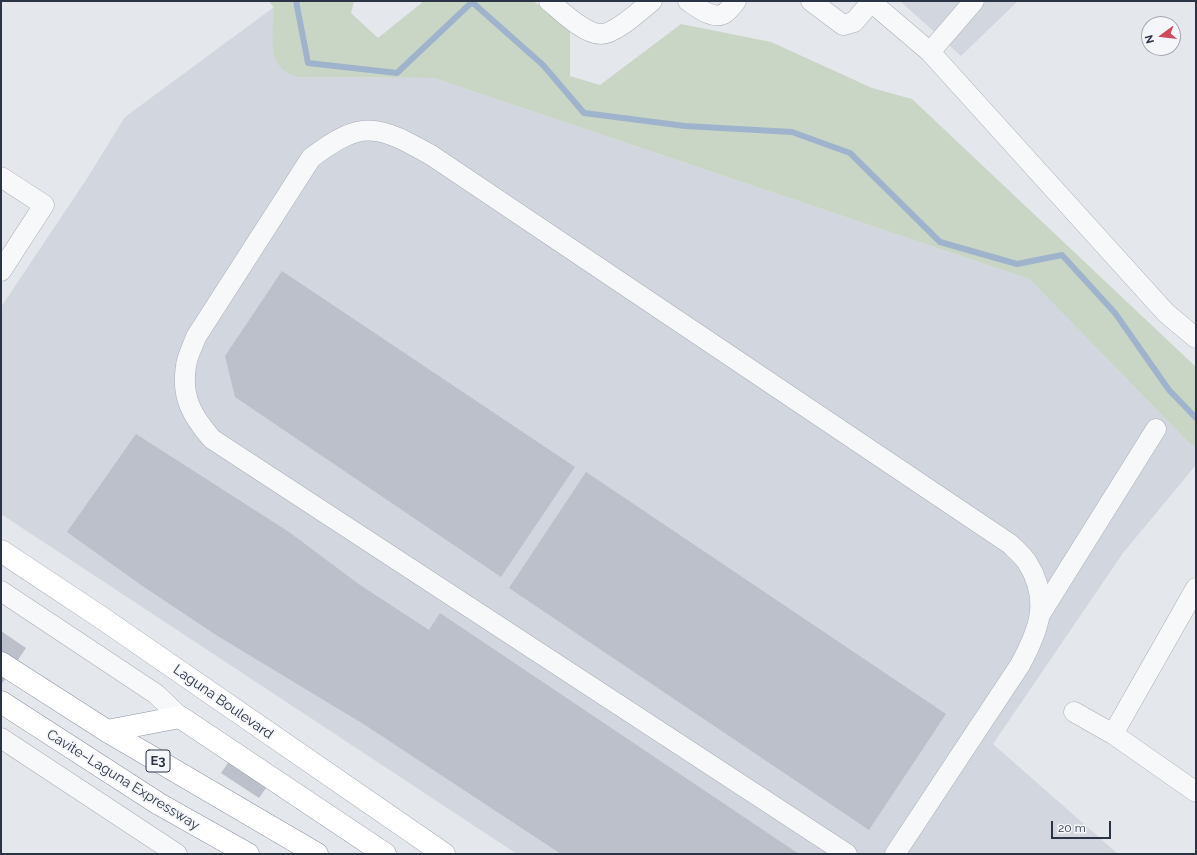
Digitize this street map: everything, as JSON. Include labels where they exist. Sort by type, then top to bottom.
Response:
[{"type":"main road","name":"Laguna Boulevard","points":[[1,551],[106,621],[444,854]]},
{"type":"main road","name":"E3","points":[[1,663],[106,731],[317,854]]},
{"type":"main road","name":"Cavite–Laguna Expressway","points":[[1,702],[159,804],[248,854]]},
{"type":"main road","points":[[106,731],[180,716],[385,854]]},
{"type":"street","points":[[549,1],[580,26],[600,34],[612,31],[652,1]]},
{"type":"street","points":[[688,1],[706,12],[717,15],[725,13],[736,1]]},
{"type":"street","points":[[811,1],[843,26],[854,22],[870,1],[930,52],[1166,313],[1196,338]]},
{"type":"street","points":[[930,52],[974,1]]},
{"type":"street","points":[[847,854],[212,439],[194,419],[185,393],[186,365],[196,337],[312,158],[328,146],[350,134],[374,129],[399,137],[431,155],[1010,544],[1027,562],[1039,588],[1041,613]]},
{"type":"street","points":[[1,177],[44,205],[1,271]]},
{"type":"street","points":[[895,854],[1020,665],[1034,638],[1041,613],[1156,429]]},
{"type":"street","points":[[1113,734],[1196,588]]},
{"type":"street","points":[[1,591],[156,694],[180,716]]},
{"type":"street","points":[[1074,712],[1113,734],[1196,792]]},
{"type":"street","points":[[1,738],[178,854]]},
{"type":"shaded area","points":[[900,1],[1018,1],[961,56]]},
{"type":"shaded area","points":[[274,7],[273,49],[299,77],[434,78],[1029,279],[1196,450],[1196,465],[1123,553],[993,744],[1118,854],[517,854],[1,514],[1,307],[86,180],[125,117]]},
{"type":"green space","points":[[269,1],[354,1],[351,13],[378,38],[424,1],[533,1],[570,26],[570,76],[600,85],[681,24],[771,42],[872,88],[912,99],[1196,367],[1196,450],[1029,279],[434,78],[299,77],[288,73],[281,67],[273,50],[274,8]]},
{"type":"building","points":[[282,271],[575,467],[501,577],[235,397],[225,356]]},
{"type":"building","points":[[136,434],[289,532],[360,585],[429,630],[440,613],[799,854],[561,854],[365,725],[216,635],[141,585],[67,532]]},
{"type":"building","points":[[586,472],[946,714],[869,830],[509,588]]},
{"type":"building","points":[[1,631],[26,648],[1,685]]},
{"type":"building","points":[[230,760],[268,785],[259,798],[221,773]]},
{"type":"waterway","points":[[296,1],[308,63],[397,73],[472,2],[543,65],[584,113],[685,126],[792,132],[850,153],[940,242],[1017,264],[1062,255],[1115,313],[1169,390],[1196,418]]}]
